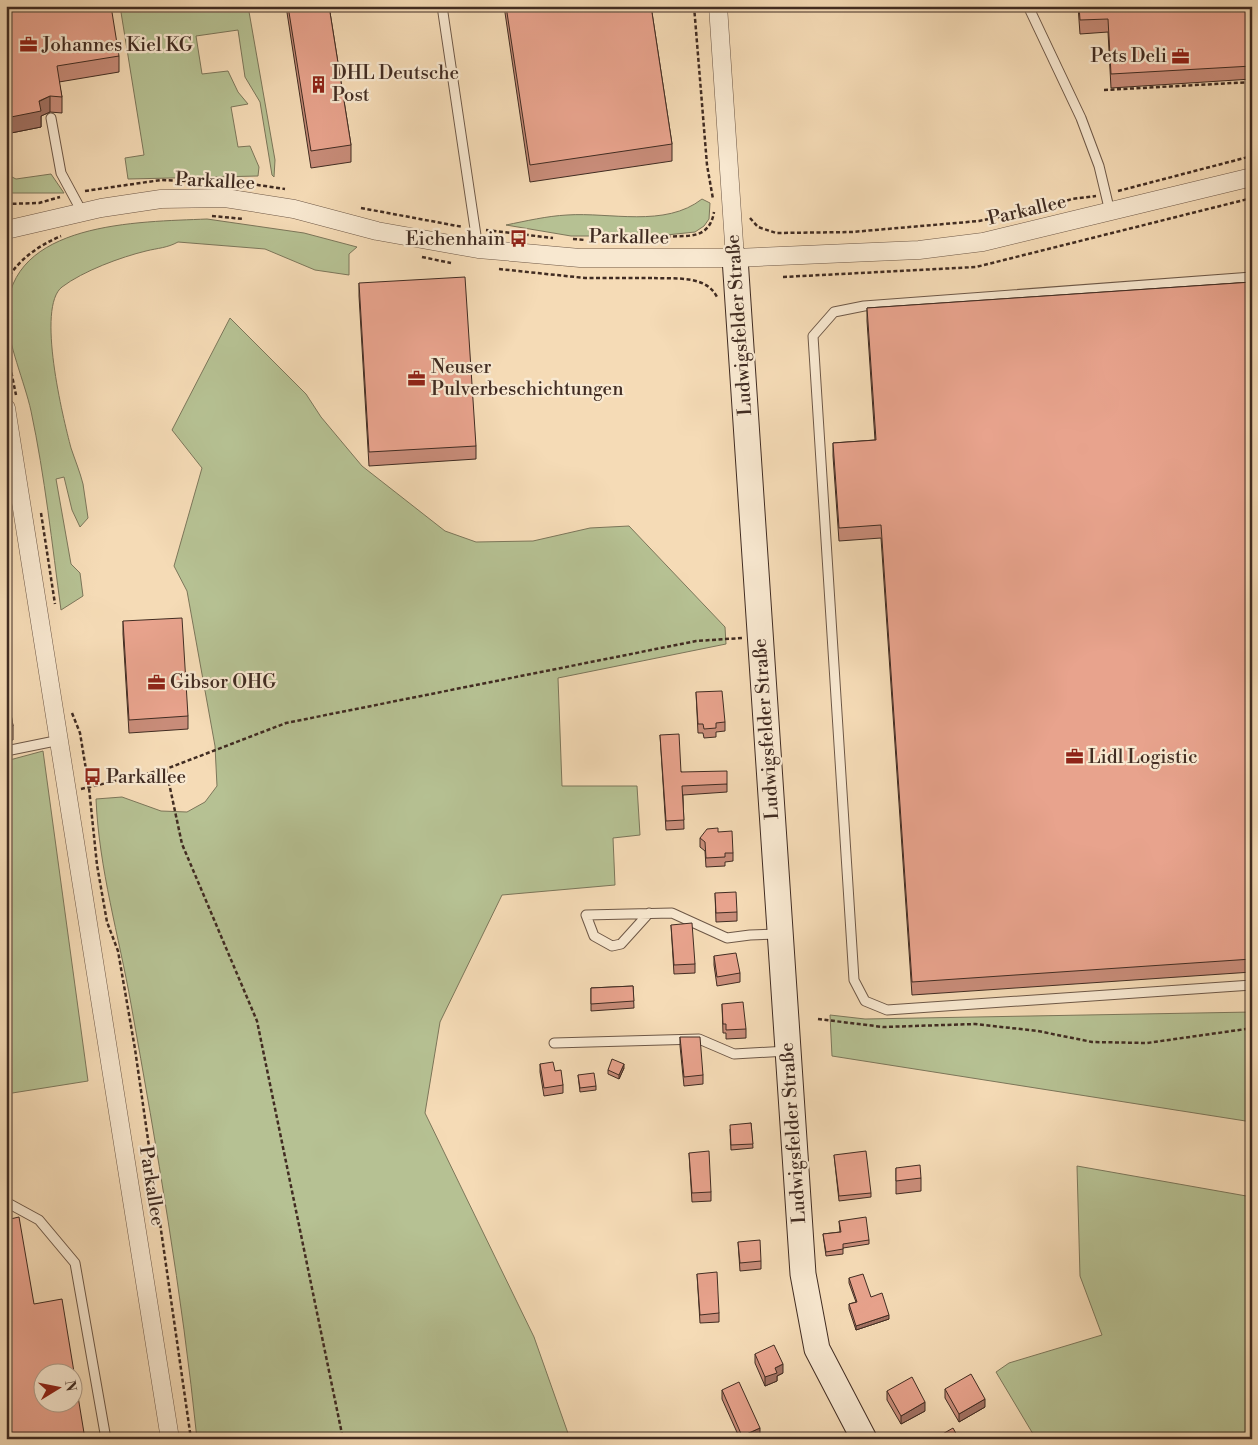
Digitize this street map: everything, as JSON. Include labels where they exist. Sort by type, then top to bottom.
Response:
[{"type":"street","name":"Ludwigsfelder Straße","points":[[718,6],[803,1274],[809,1315],[817,1349],[864,1439]]},
{"type":"street","name":"Parkallee","points":[[6,230],[82,212],[162,199],[224,198],[294,209],[377,231],[478,249],[598,259],[735,258],[952,246],[1025,234],[1108,203],[1252,177]]},
{"type":"street","name":"Parkallee","points":[[12,402],[60,740],[170,1439]]},
{"type":"lane","points":[[442,6],[478,249]]},
{"type":"lane","points":[[1028,6],[1081,118],[1099,166],[1108,203]]},
{"type":"lane","points":[[51,118],[61,173],[82,212]]},
{"type":"lane","points":[[1252,277],[864,306],[834,312],[813,336],[854,980],[865,1001],[887,1010],[1252,985]]},
{"type":"lane","points":[[6,751],[60,740]]},
{"type":"lane","points":[[649,913],[621,944],[612,946],[594,936],[586,915],[649,913],[672,913],[687,918],[727,938],[750,934],[780,934]]},
{"type":"lane","points":[[554,1043],[699,1039],[734,1054],[788,1051]]},
{"type":"lane","points":[[6,1202],[40,1220],[75,1263],[106,1439]]},
{"type":"path","points":[[654,246],[654,239],[701,233],[707,228],[714,214],[694,6]]},
{"type":"path","points":[[1104,90],[1252,82]]},
{"type":"path","points":[[748,213],[758,227],[776,233],[852,232],[979,221],[1043,208],[1072,199],[1108,203],[1135,185],[1252,156]]},
{"type":"path","points":[[210,216],[250,220]]},
{"type":"path","points":[[6,281],[14,266],[42,244],[66,233]]},
{"type":"path","points":[[776,233],[777,240]]},
{"type":"path","points":[[420,257],[454,263]]},
{"type":"path","points":[[954,260],[955,269]]},
{"type":"path","points":[[499,269],[585,278],[654,278],[698,281],[715,293],[719,302]]},
{"type":"path","points":[[654,271],[654,278]]},
{"type":"path","points":[[6,347],[12,402]]},
{"type":"path","points":[[41,510],[56,605]]},
{"type":"path","points":[[68,790],[89,788],[166,769],[286,722],[696,641],[759,636]]},
{"type":"path","points":[[72,711],[80,733],[89,788],[97,865],[106,913],[118,951],[135,1049],[190,1439]]},
{"type":"path","points":[[166,769],[182,844],[257,1021],[343,1439]]},
{"type":"path","points":[[818,1019],[883,1027],[975,1024],[1038,1031],[1092,1042],[1147,1043],[1246,1028],[1252,1030]]},
{"type":"green space","points":[[120,6],[248,6],[275,160],[274,177],[272,175],[260,102],[245,77],[238,30],[196,36],[202,74],[228,71],[238,92],[248,104],[231,107],[238,147],[250,146],[259,167],[258,176],[128,179],[125,158],[144,155]]},
{"type":"green space","points":[[6,174],[16,179],[51,174],[64,193],[6,193]]},
{"type":"green space","points":[[702,199],[710,203],[709,219],[704,226],[695,232],[657,236],[571,236],[506,225],[567,215],[654,216],[687,208]]},
{"type":"green space","points":[[207,219],[304,233],[357,247],[349,254],[349,275],[315,270],[265,249],[178,242],[102,265],[80,275],[62,287],[55,298],[51,316],[51,339],[67,433],[83,484],[88,518],[80,527],[72,510],[64,477],[56,479],[71,564],[80,573],[83,596],[61,610],[36,436],[8,326],[7,315],[13,284],[29,261],[53,244],[82,233],[114,226],[147,222]]},
{"type":"green space","points":[[230,318],[306,394],[321,417],[362,466],[445,531],[476,542],[533,541],[590,528],[629,526],[725,627],[726,644],[558,678],[562,786],[637,786],[640,835],[613,838],[615,885],[502,895],[440,1022],[425,1113],[534,1337],[570,1439],[197,1439],[168,1221],[131,1004],[105,877],[96,799],[122,797],[161,811],[187,812],[205,802],[217,786],[215,746],[187,591],[174,566],[202,468],[172,430]]},
{"type":"green space","points":[[43,751],[88,1081],[6,1094],[6,761]]},
{"type":"green space","points":[[1252,1012],[1252,1122],[832,1056],[830,1015],[865,1019]]},
{"type":"green space","points":[[1077,1166],[1252,1197],[1252,1439],[1036,1439],[996,1372],[1009,1363],[1102,1335],[1080,1276]]},
{"type":"building","points":[[6,6],[111,6],[119,56],[57,66],[62,97],[50,96],[39,101],[41,111],[6,118]]},
{"type":"building","name":"DHL Deutsche Post","points":[[288,6],[329,6],[351,145],[311,151]]},
{"type":"building","points":[[506,6],[651,6],[672,144],[530,165]]},
{"type":"building","name":"Pets Deli","points":[[1079,6],[1252,6],[1252,66],[1111,74],[1108,19],[1080,20]]},
{"type":"building","name":"Neuser Pulverbeschichtungen","points":[[465,277],[476,446],[369,452],[359,283]]},
{"type":"building","name":"Lidl Logistic","points":[[1252,282],[1252,959],[912,982],[881,525],[839,528],[833,443],[876,440],[867,308]]},
{"type":"building","name":"Gibsor OHG","points":[[182,618],[188,716],[129,720],[123,621]]},
{"type":"building","points":[[6,684],[13,726],[6,727]]},
{"type":"building","points":[[722,691],[725,722],[716,723],[716,728],[704,729],[703,724],[698,724],[696,692]]},
{"type":"building","points":[[679,734],[681,772],[727,771],[727,784],[682,786],[684,820],[666,821],[660,735]]},
{"type":"building","points":[[718,828],[718,832],[732,831],[733,853],[725,853],[725,857],[706,858],[705,842],[700,838],[707,829]]},
{"type":"building","points":[[736,892],[737,912],[716,913],[715,893]]},
{"type":"building","points":[[692,923],[695,964],[674,965],[671,925]]},
{"type":"building","points":[[736,953],[740,973],[717,977],[714,956]]},
{"type":"building","points":[[633,986],[634,1001],[591,1004],[591,988]]},
{"type":"building","points":[[743,1002],[746,1029],[726,1030],[726,1024],[723,1024],[722,1004]]},
{"type":"building","points":[[680,1037],[700,1037],[703,1075],[684,1077]]},
{"type":"building","points":[[612,1059],[624,1064],[619,1075],[608,1070]]},
{"type":"building","points":[[553,1062],[555,1071],[561,1070],[563,1085],[544,1088],[540,1064]]},
{"type":"building","points":[[594,1073],[596,1086],[580,1088],[578,1075]]},
{"type":"building","points":[[751,1123],[753,1144],[731,1145],[730,1125]]},
{"type":"building","points":[[709,1151],[711,1192],[692,1193],[689,1153]]},
{"type":"building","points":[[866,1151],[871,1193],[839,1196],[834,1155]]},
{"type":"building","points":[[920,1165],[921,1178],[896,1181],[896,1168]]},
{"type":"building","points":[[19,1217],[34,1304],[62,1299],[72,1362],[32,1362],[32,1412],[81,1412],[85,1439],[6,1439],[6,1220]]},
{"type":"building","points":[[866,1217],[869,1240],[843,1244],[843,1249],[826,1252],[823,1234],[841,1232],[839,1221]]},
{"type":"building","points":[[760,1240],[761,1261],[740,1263],[738,1242]]},
{"type":"building","points":[[717,1272],[719,1313],[700,1315],[697,1274]]},
{"type":"building","points":[[863,1274],[871,1297],[882,1293],[889,1315],[856,1326],[849,1304],[857,1302],[849,1278]]},
{"type":"building","points":[[774,1345],[783,1364],[775,1368],[777,1373],[765,1377],[755,1354]]},
{"type":"building","points":[[971,1374],[985,1399],[959,1414],[945,1389]]},
{"type":"building","points":[[912,1377],[925,1402],[901,1416],[887,1391]]},
{"type":"building","points":[[739,1382],[760,1428],[742,1436],[722,1390]]},
{"type":"building","points":[[953,1428],[959,1439],[934,1439]]},
{"type":"place","name":"Johannes Kiel KG","points":[[28,45]]},
{"type":"place","name":"Pets Deli","points":[[1181,56]]},
{"type":"place","name":"DHL Deutsche Post","points":[[318,84]]},
{"type":"place","name":"Eichenhain","points":[[519,239]]},
{"type":"place","name":"Neuser Pulverbeschichtungen","points":[[417,378]]},
{"type":"place","name":"Gibsor OHG","points":[[156,682]]},
{"type":"place","name":"Lidl Logistic","points":[[1074,757]]},
{"type":"place","name":"Parkallee","points":[[92,777]]}]
